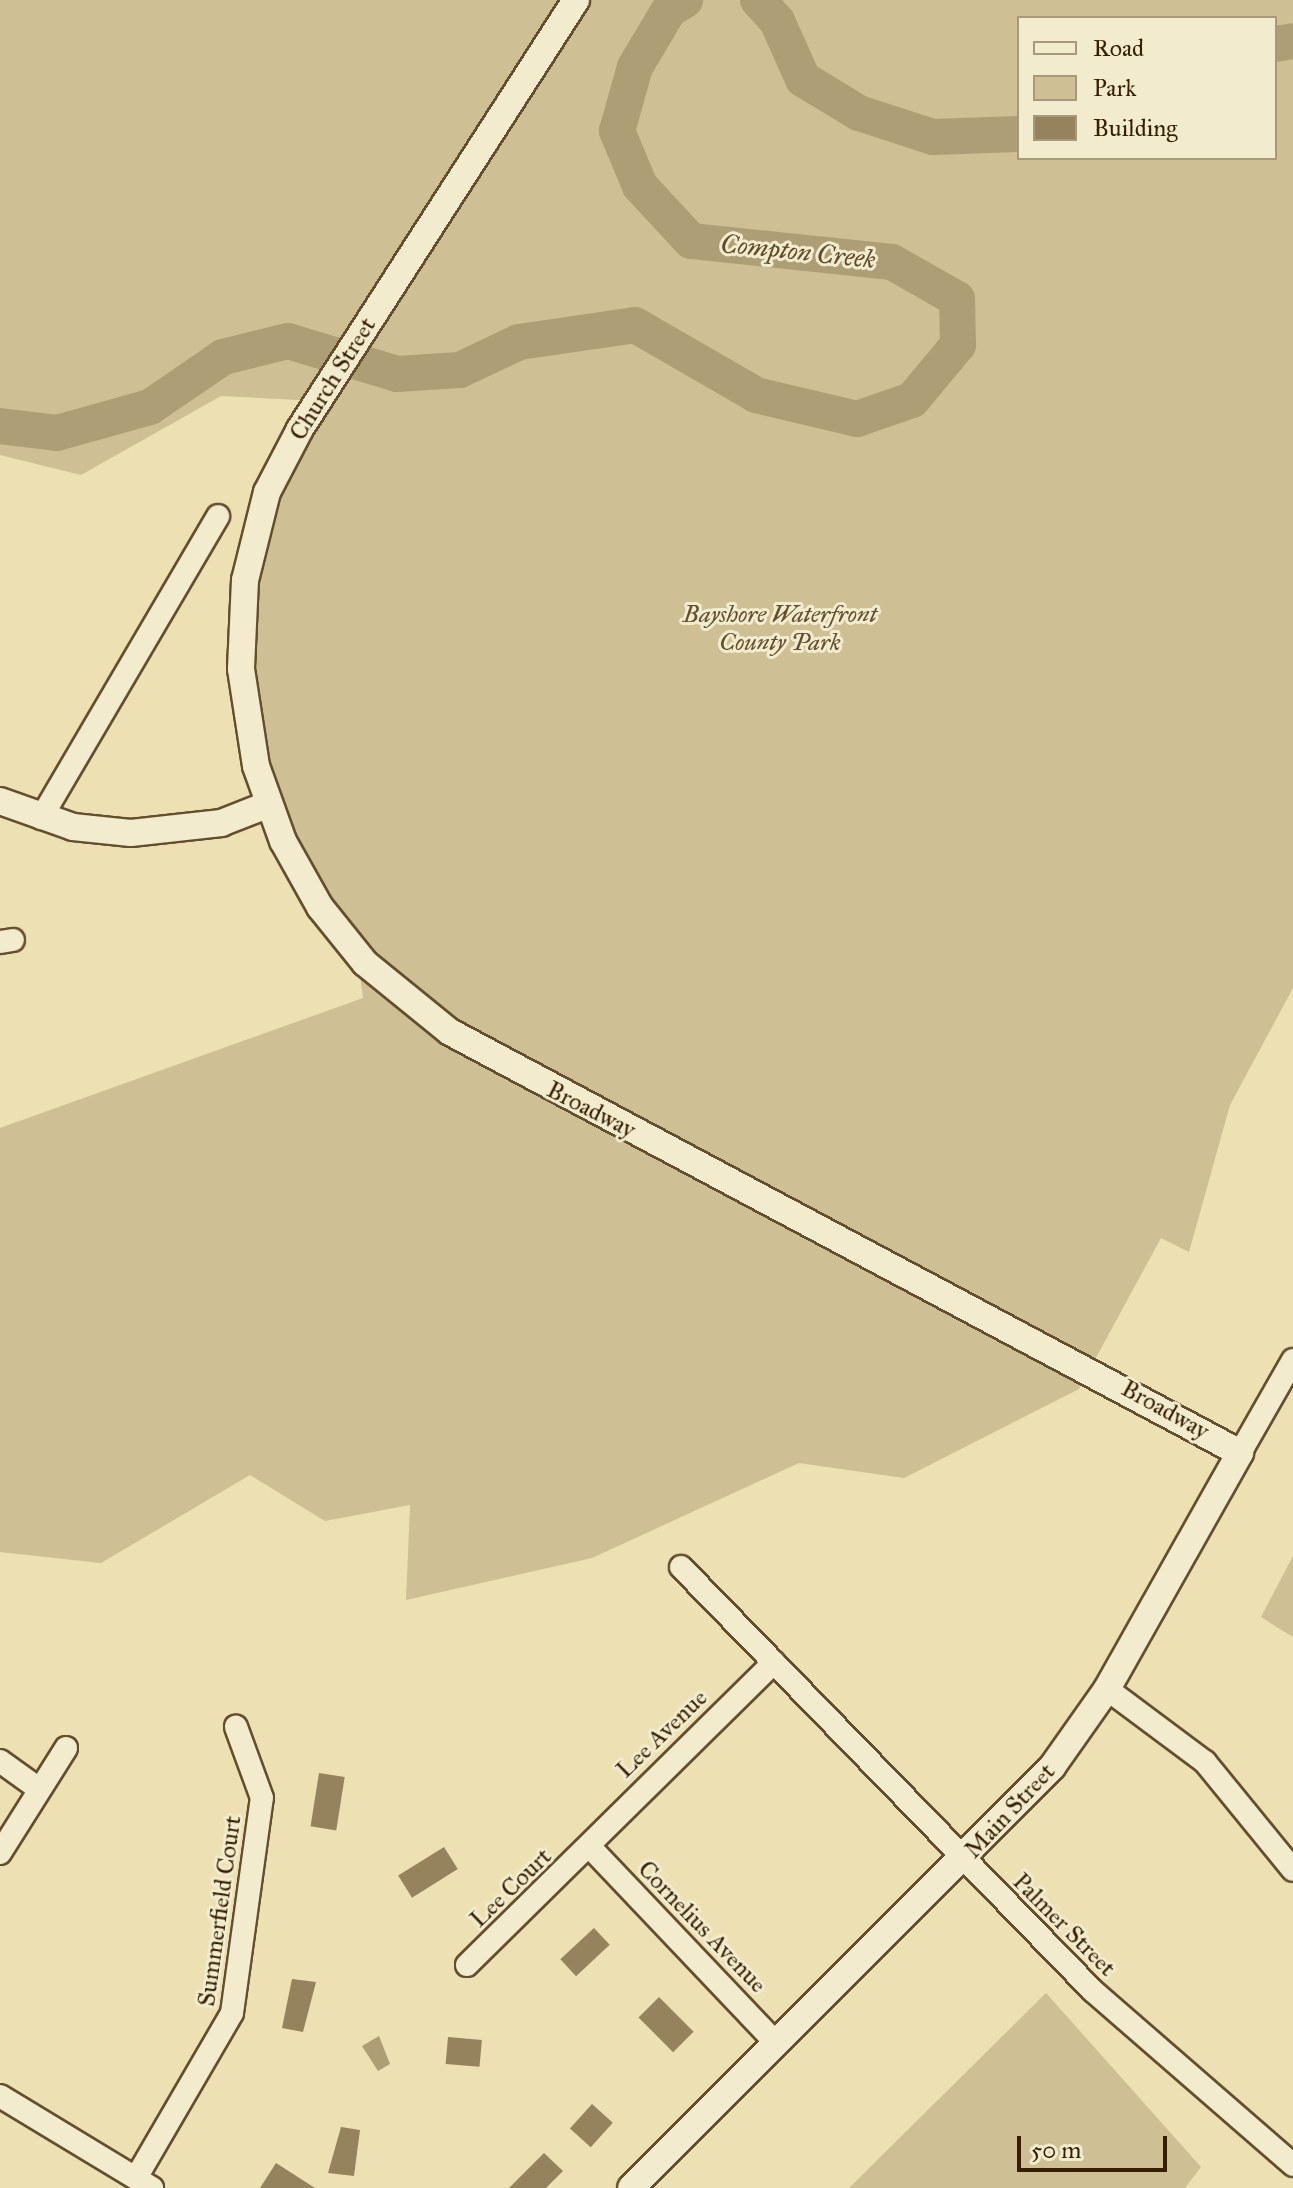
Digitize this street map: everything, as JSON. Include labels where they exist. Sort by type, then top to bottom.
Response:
[{"type":"street","name":"Church Street","points":[[267,805],[249,733],[241,626],[267,492],[300,429],[576,0]]},
{"type":"street","points":[[41,818],[218,516]]},
{"type":"street","points":[[0,801],[41,818],[100,831],[179,831],[267,805]]},
{"type":"street","name":"Broadway","points":[[267,805],[296,866],[342,935],[405,1000],[450,1032],[1240,1453]]},
{"type":"street","name":"Main Street","points":[[633,2187],[964,1862],[1052,1767],[1107,1689],[1293,1360]]},
{"type":"street","name":"Palmer Street","points":[[681,1567],[964,1862],[1191,2082],[1293,2165]]},
{"type":"street","name":"Lee Avenue","points":[[589,1846],[774,1662]]},
{"type":"street","points":[[1107,1689],[1205,1762],[1293,1870]]},
{"type":"street","name":"Summerfield Court","points":[[144,2183],[232,2013],[262,1798],[236,1727]]},
{"type":"street","points":[[0,1853],[66,1748]]},
{"type":"street","points":[[0,1761],[39,1789]]},
{"type":"street","name":"Lee Court","points":[[467,1965],[589,1846]]},
{"type":"street","name":"Cornelius Avenue","points":[[589,1846],[777,2044]]},
{"type":"street","points":[[0,2096],[144,2183]]},
{"type":"green space","name":"Bayshore Waterfront County Park","points":[[0,0],[1293,0],[1293,988],[1230,1105],[1189,1252],[1161,1238],[1079,1389],[904,1478],[799,1463],[592,1558],[406,1600],[410,1505],[325,1521],[250,1475],[101,1563],[0,1552],[0,1128],[363,998],[356,946],[267,805],[245,580],[317,401],[221,396],[81,475],[0,455]]},
{"type":"green space","points":[[1293,1556],[1293,1637],[1261,1617]]},
{"type":"green space","points":[[1046,1993],[1201,2167],[1185,2188],[849,2188]]},
{"type":"shaded area","points":[[379,2036],[390,2064],[378,2071],[362,2046]]},
{"type":"building","points":[[319,1773],[345,1777],[336,1830],[311,1826]]},
{"type":"building","points":[[444,1847],[458,1869],[412,1898],[398,1876]]},
{"type":"building","points":[[594,1928],[610,1945],[576,1976],[560,1959]]},
{"type":"building","points":[[292,1979],[316,1982],[303,2032],[282,2028]]},
{"type":"building","points":[[659,1997],[694,2032],[673,2052],[638,2018]]},
{"type":"building","points":[[448,2037],[482,2040],[480,2067],[446,2064]]},
{"type":"building","points":[[592,2104],[613,2123],[591,2147],[570,2129]]},
{"type":"building","points":[[341,2127],[360,2130],[354,2176],[328,2173]]},
{"type":"building","points":[[544,2153],[563,2171],[546,2188],[509,2188]]},
{"type":"building","points":[[276,2163],[315,2188],[260,2188]]},
{"type":"waterway","name":"Compton Creek","points":[[0,426],[57,433],[150,407],[223,357],[288,341],[397,374],[460,370],[519,342],[635,325],[756,395],[857,419],[912,400],[958,345],[957,299],[892,262],[691,241],[640,186],[617,131],[635,67],[669,10],[685,0]]},
{"type":"waterway","name":"Compton Creek","points":[[758,0],[777,21],[803,79],[859,113],[933,137],[1017,134]]},
{"type":"waterway","name":"Compton Creek","points":[[1277,44],[1293,41]]}]
